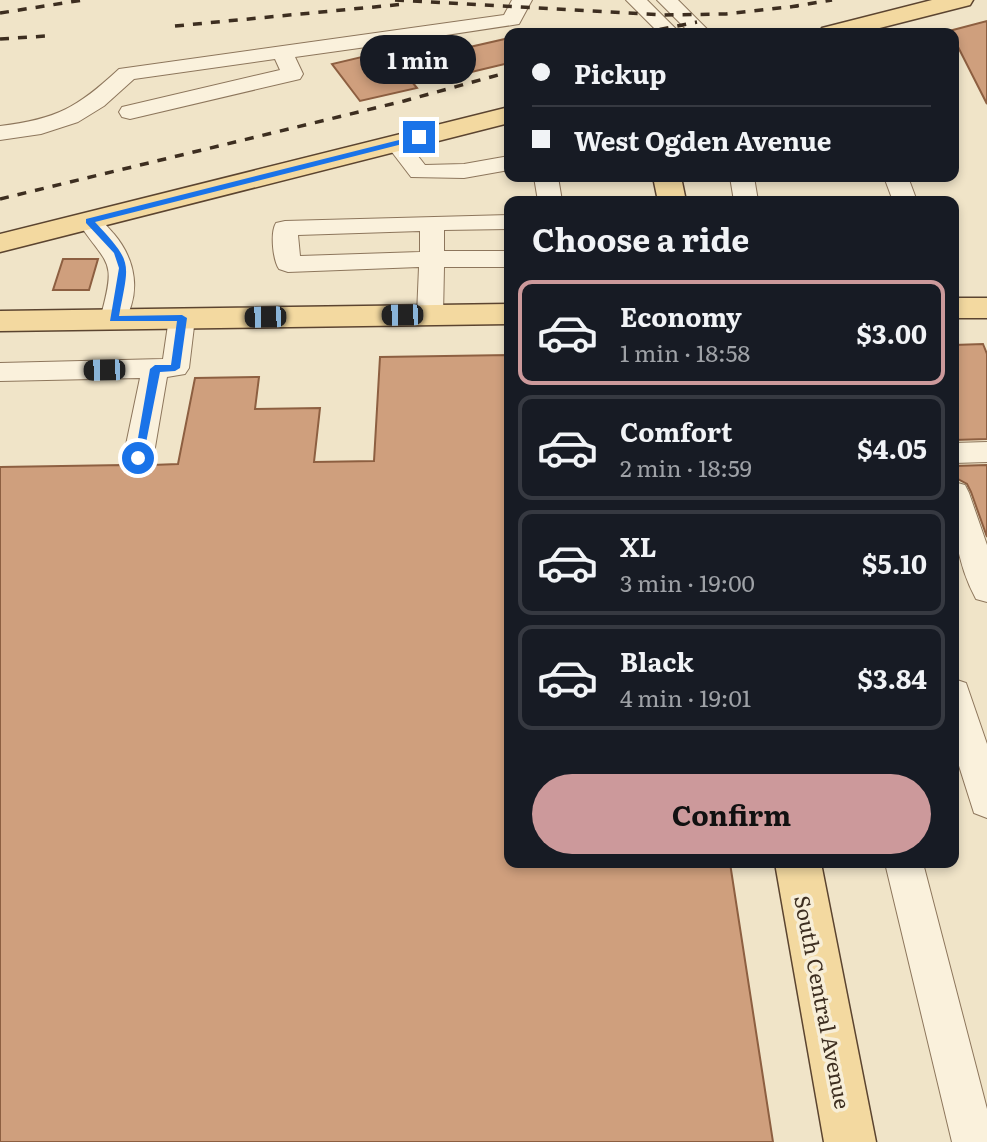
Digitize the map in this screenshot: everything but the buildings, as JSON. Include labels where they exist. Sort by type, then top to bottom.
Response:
[{"type":"main road","points":[[851,28],[961,0]]},
{"type":"main road","points":[[0,243],[504,116]]},
{"type":"main road","points":[[959,308],[987,308]]},
{"type":"main road","points":[[0,321],[504,314]]},
{"type":"main road","name":"South Central Avenue","points":[[799,868],[850,1142]]},
{"type":"lane","points":[[0,133],[37,129],[73,118],[95,104],[127,74],[513,20],[522,0]]},
{"type":"lane","points":[[636,0],[665,28]]},
{"type":"lane","points":[[667,0],[696,28]]},
{"type":"lane","points":[[408,36],[429,66]]},
{"type":"lane","points":[[130,112],[292,74],[283,53]]},
{"type":"lane","points":[[396,143],[419,172],[464,171],[504,164]]},
{"type":"lane","points":[[89,221],[118,252],[123,268],[113,319]]},
{"type":"lane","points":[[504,222],[285,228],[288,264],[504,258]]},
{"type":"lane","points":[[430,315],[432,223]]},
{"type":"lane","points":[[0,372],[175,368],[182,318]]},
{"type":"lane","points":[[138,458],[155,369]]},
{"type":"lane","points":[[959,453],[987,452]]},
{"type":"lane","points":[[959,508],[987,590]]},
{"type":"lane","points":[[959,710],[987,802]]},
{"type":"lane","points":[[905,868],[974,1142]]},
{"type":"railway","points":[[0,13],[83,0]]},
{"type":"railway","points":[[395,0],[663,15],[726,14],[792,7]]},
{"type":"railway","points":[[792,7],[832,0]]},
{"type":"railway","points":[[175,26],[405,4]]},
{"type":"railway","points":[[792,7],[798,6]]},
{"type":"railway","points":[[667,28],[697,22]]},
{"type":"railway","points":[[0,39],[46,36]]},
{"type":"railway","points":[[0,199],[404,101],[504,73]]},
{"type":"route","points":[[138,458],[155,369],[175,368],[182,318],[113,319],[123,268],[118,252],[89,221],[419,137]]}]
